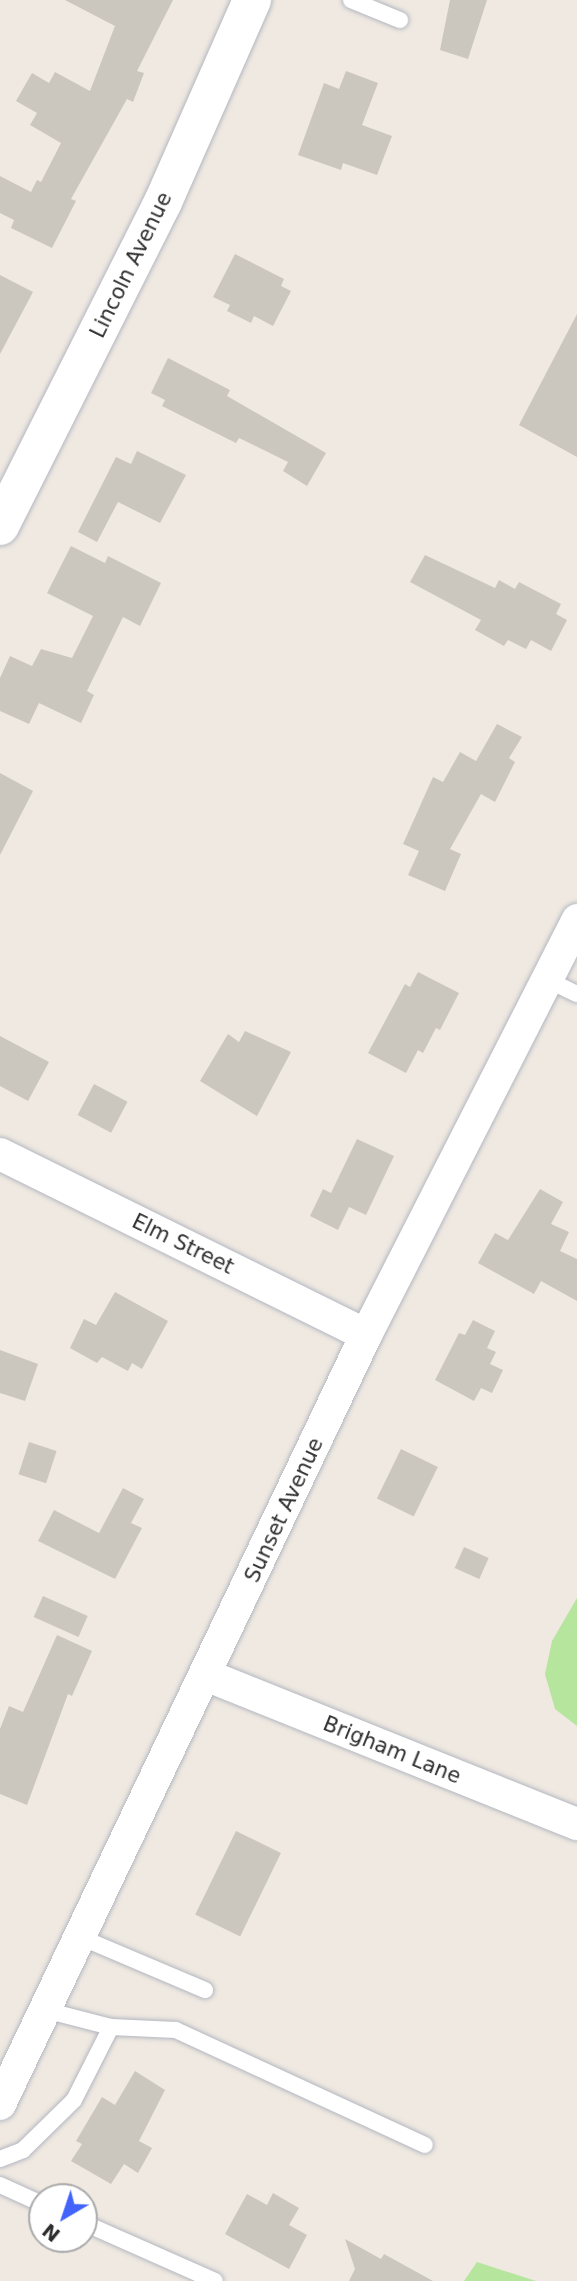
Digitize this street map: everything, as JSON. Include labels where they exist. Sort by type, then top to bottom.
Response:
[{"type":"street","name":"Lincoln Avenue","points":[[0,526],[163,202],[252,0]]},
{"type":"street","name":"Sunset Avenue","points":[[0,2104],[366,1335],[577,920]]},
{"type":"street","name":"Elm Street","points":[[0,1154],[366,1335]]},
{"type":"street","name":"Brigham Lane","points":[[206,1675],[577,1824]]},
{"type":"lane","points":[[351,0],[400,20]]},
{"type":"lane","points":[[548,980],[577,994]]},
{"type":"lane","points":[[80,1937],[205,1990]]},
{"type":"lane","points":[[45,2010],[111,2027],[176,2030],[425,2145]]},
{"type":"lane","points":[[0,2159],[23,2151],[74,2100],[111,2027]]},
{"type":"lane","points":[[0,2185],[28,2198]]},
{"type":"lane","points":[[98,2228],[215,2281]]},
{"type":"green space","points":[[577,1598],[577,1726],[555,1709],[545,1674],[552,1641]]},
{"type":"green space","points":[[477,2262],[536,2281],[464,2281]]},
{"type":"building","points":[[65,0],[173,0],[137,71],[144,73],[133,102],[127,99],[71,199],[76,201],[52,248],[11,228],[14,220],[0,213],[0,176],[31,192],[37,180],[41,182],[61,143],[30,125],[37,113],[16,101],[32,73],[49,83],[55,72],[90,91],[115,26]]},
{"type":"building","points":[[450,0],[487,0],[468,59],[440,50]]},
{"type":"building","points":[[346,71],[378,83],[362,125],[392,136],[377,175],[343,163],[341,170],[298,155],[324,83],[339,89]]},
{"type":"building","points":[[235,254],[284,279],[281,286],[291,291],[273,326],[254,316],[251,323],[227,311],[230,305],[213,297]]},
{"type":"building","points":[[0,275],[33,292],[0,354]]},
{"type":"building","points":[[577,314],[577,457],[519,425]]},
{"type":"building","points":[[168,358],[230,390],[227,396],[326,453],[307,486],[283,471],[288,462],[239,438],[236,443],[162,406],[165,400],[151,393]]},
{"type":"building","points":[[137,451],[186,475],[160,523],[118,502],[97,542],[78,532],[116,457],[131,464]]},
{"type":"building","points":[[71,546],[105,563],[108,556],[161,583],[140,626],[123,617],[87,691],[94,695],[81,723],[39,703],[29,724],[0,711],[0,678],[10,656],[32,666],[41,649],[72,658],[93,616],[47,593]]},
{"type":"building","points":[[425,555],[495,588],[499,580],[515,589],[519,582],[561,604],[556,614],[567,620],[551,651],[531,640],[526,649],[508,640],[504,646],[475,630],[481,620],[410,582]]},
{"type":"building","points":[[497,724],[522,737],[509,758],[515,762],[495,802],[481,794],[450,849],[461,854],[445,891],[408,875],[419,851],[403,844],[433,777],[443,782],[460,752],[476,761]]},
{"type":"building","points":[[0,773],[33,791],[0,855]]},
{"type":"building","points":[[418,972],[459,993],[440,1030],[436,1028],[423,1053],[418,1050],[406,1073],[368,1053],[405,984],[410,987]]},
{"type":"building","points":[[245,1031],[291,1052],[257,1116],[200,1081],[228,1034],[239,1042]]},
{"type":"building","points":[[0,1036],[49,1062],[28,1101],[0,1086]]},
{"type":"building","points":[[94,1084],[128,1102],[111,1133],[78,1115]]},
{"type":"building","points":[[357,1139],[394,1156],[366,1215],[349,1207],[338,1230],[310,1216],[323,1189],[331,1193]]},
{"type":"building","points":[[540,1189],[563,1202],[551,1224],[569,1232],[560,1251],[577,1259],[577,1301],[541,1281],[534,1294],[478,1263],[495,1233],[508,1240]]},
{"type":"building","points":[[115,1292],[168,1321],[142,1369],[132,1363],[128,1371],[102,1357],[97,1363],[70,1348],[84,1319],[96,1325]]},
{"type":"building","points":[[473,1320],[495,1331],[487,1348],[496,1352],[490,1364],[503,1370],[492,1393],[481,1388],[474,1401],[435,1380],[459,1333],[465,1335]]},
{"type":"building","points":[[0,1350],[38,1364],[25,1401],[0,1393]]},
{"type":"building","points":[[29,1442],[57,1451],[46,1483],[18,1474]]},
{"type":"building","points":[[401,1449],[438,1467],[414,1516],[377,1498]]},
{"type":"building","points":[[123,1488],[144,1499],[131,1523],[142,1528],[115,1579],[38,1541],[54,1510],[99,1533]]},
{"type":"building","points":[[464,1547],[489,1558],[479,1579],[455,1568]]},
{"type":"building","points":[[43,1596],[88,1616],[78,1637],[34,1617]]},
{"type":"building","points":[[57,1635],[92,1651],[72,1696],[68,1694],[27,1805],[0,1794],[0,1729],[9,1706],[23,1712]]},
{"type":"building","points":[[236,1831],[281,1853],[240,1937],[195,1915]]},
{"type":"building","points":[[135,2071],[165,2090],[139,2141],[152,2148],[138,2173],[124,2164],[111,2184],[71,2161],[82,2144],[76,2141],[102,2097],[115,2105]]},
{"type":"building","points":[[273,2193],[299,2208],[289,2225],[307,2235],[289,2269],[225,2234],[247,2194],[267,2205]]},
{"type":"building","points":[[345,2239],[381,2259],[384,2254],[433,2281],[349,2281],[355,2269]]}]
